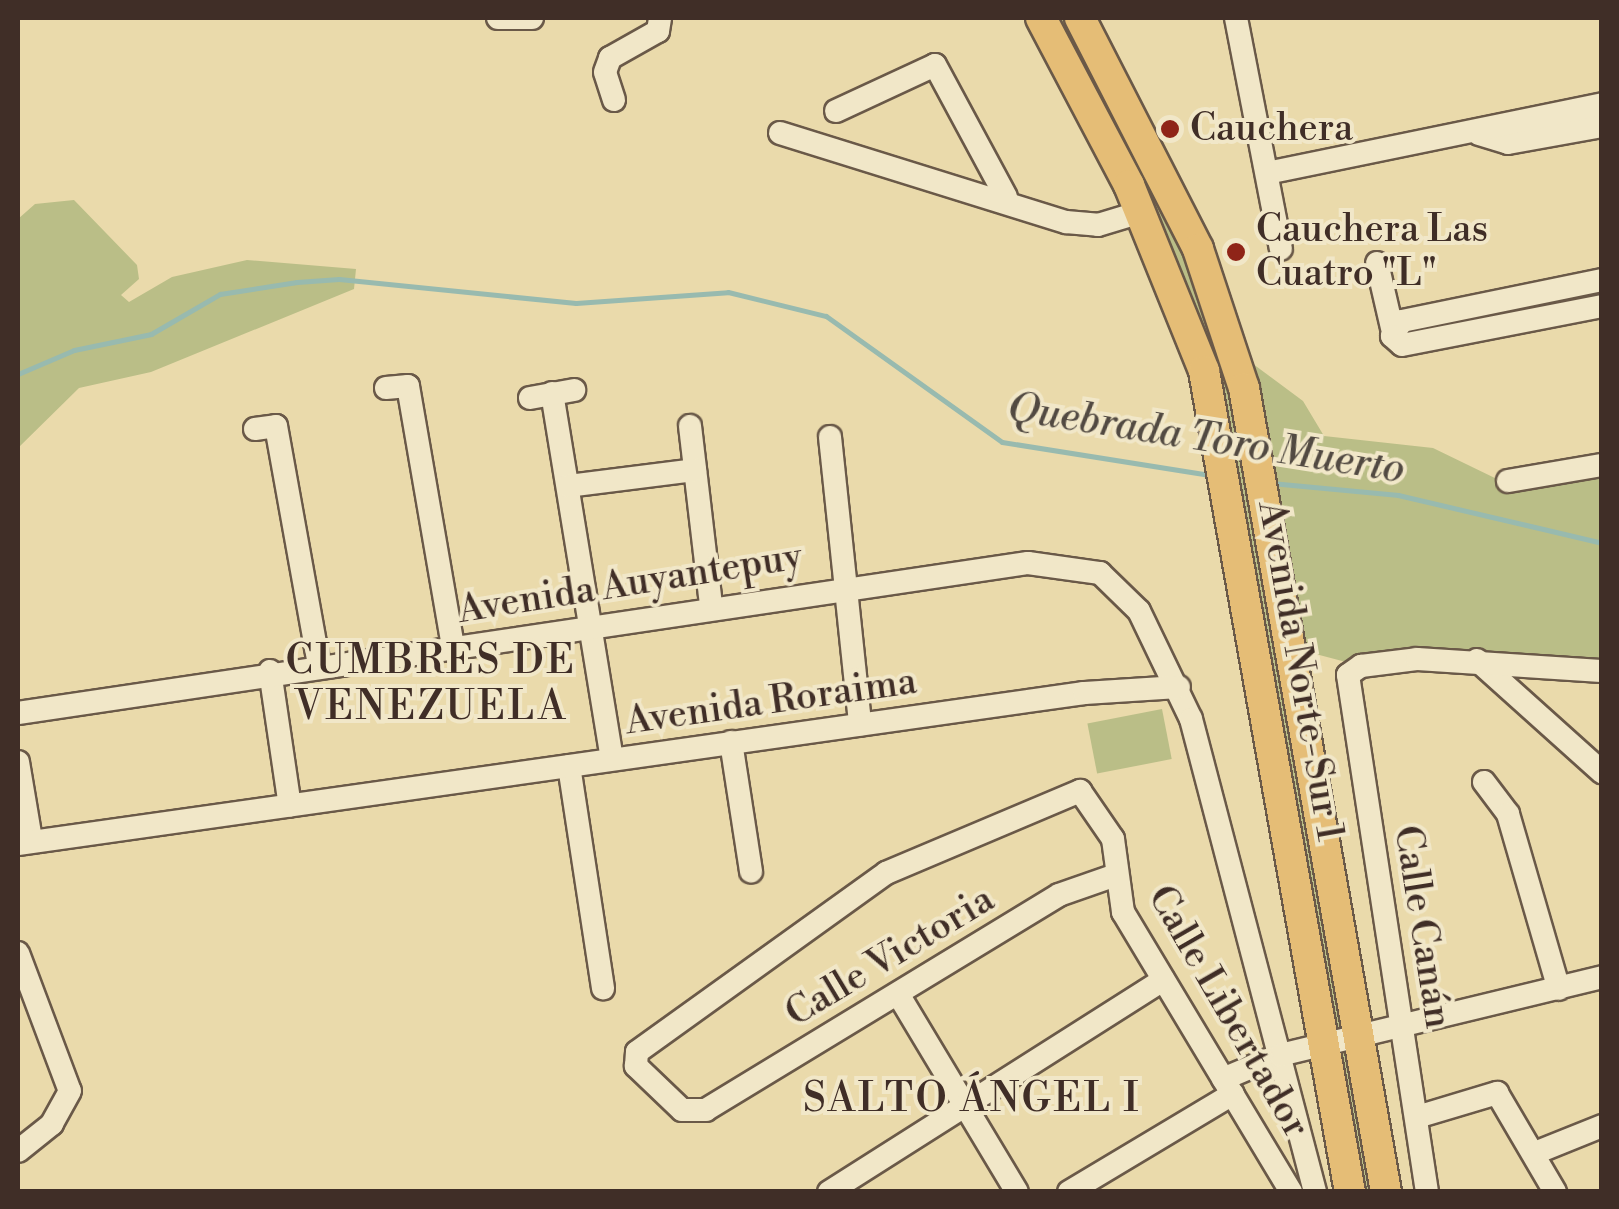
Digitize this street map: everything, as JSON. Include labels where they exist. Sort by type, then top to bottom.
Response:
[{"type":"main road","name":"Avenida Norte-Sur 1","points":[[1041,18],[1141,212],[1194,335],[1236,526],[1350,1192]]},
{"type":"main road","name":"Avenida Norte-Sur 1","points":[[1080,18],[1198,250],[1255,435],[1386,1192]]},
{"type":"street","points":[[498,18],[532,18]]},
{"type":"street","points":[[614,100],[604,72],[610,58],[658,31],[660,18]]},
{"type":"street","points":[[1236,18],[1280,249]]},
{"type":"street","points":[[836,111],[936,65],[1006,197]]},
{"type":"street","points":[[1267,173],[1479,134],[1494,124],[1602,104]]},
{"type":"street","points":[[1479,134],[1508,144],[1602,126]]},
{"type":"street","points":[[780,133],[1006,197],[1086,226],[1141,212]]},
{"type":"street","points":[[1377,262],[1392,328],[1402,345],[1602,306]]},
{"type":"street","points":[[1392,328],[1602,280]]},
{"type":"street","points":[[1542,292],[1547,317]]},
{"type":"street","points":[[386,388],[408,386],[454,646]]},
{"type":"street","points":[[552,394],[612,760]]},
{"type":"street","points":[[255,429],[276,426],[319,665]]},
{"type":"street","points":[[690,426],[711,606]]},
{"type":"street","points":[[830,437],[860,724]]},
{"type":"street","points":[[1508,482],[1602,465]]},
{"type":"street","points":[[568,486],[695,470]]},
{"type":"street","name":"Avenida Auyantepuy","points":[[23,709],[845,587],[1028,563],[1079,566],[1117,582],[1179,688],[1316,1192]]},
{"type":"street","points":[[1477,660],[1602,670]]},
{"type":"street","points":[[1477,660],[1602,772]]},
{"type":"street","name":"Calle Canán","points":[[1427,1192],[1348,675],[1384,661],[1477,660]]},
{"type":"street","points":[[270,672],[290,806]]},
{"type":"street","name":"Avenida Roraima","points":[[24,842],[860,724],[1179,688]]},
{"type":"street","points":[[731,742],[751,871]]},
{"type":"street","points":[[18,762],[24,842]]},
{"type":"street","points":[[569,766],[602,988]]},
{"type":"street","points":[[1484,782],[1508,814],[1559,989]]},
{"type":"street","name":"Calle Libertador","points":[[706,1110],[682,1110],[636,1066],[638,1052],[886,874],[1080,791],[1090,798],[1112,839],[1123,912],[1289,1187]]},
{"type":"street","name":"Calle Victoria","points":[[706,1110],[1059,895],[1116,875]]},
{"type":"street","points":[[18,954],[70,1091],[52,1124],[18,1151]]},
{"type":"street","points":[[845,1188],[966,1105],[1163,980]]},
{"type":"street","points":[[1069,1192],[1280,1055],[1601,980]]},
{"type":"street","points":[[898,994],[1017,1192]]},
{"type":"street","points":[[1417,1117],[1497,1093],[1519,1142],[1535,1153],[1555,1192]]},
{"type":"street","points":[[1535,1153],[1602,1126]]},
{"type":"green space","points":[[1041,18],[1080,18],[1245,358],[1303,401],[1324,436],[1433,448],[1501,481],[1601,465],[1601,671],[1361,666],[1293,648],[1386,1191],[1350,1191],[1213,404]]},
{"type":"green space","points":[[74,200],[137,265],[139,279],[121,295],[129,302],[172,277],[247,260],[356,269],[354,289],[151,372],[79,388],[18,448],[18,219],[35,204]]},
{"type":"green space","points":[[1162,709],[1172,759],[1097,774],[1087,724]]},
{"type":"waterway","name":"Quebrada Toro Muerto","points":[[18,374],[74,350],[151,334],[220,294],[297,282],[339,279],[576,303],[728,292],[826,316],[1002,442],[1211,475]]},
{"type":"waterway","name":"Quebrada Toro Muerto","points":[[1271,483],[1398,495],[1602,543]]},
{"type":"place","name":"Cauchera","points":[[1170,129]]},
{"type":"place","name":"Cauchera Las Cuatro \"L\"","points":[[1236,252]]},
{"type":"district","name":"CUMBRES DE VENEZUELA","points":[[431,684]]},
{"type":"district","name":"SALTO ÁNGEL I","points":[[972,1099]]}]
